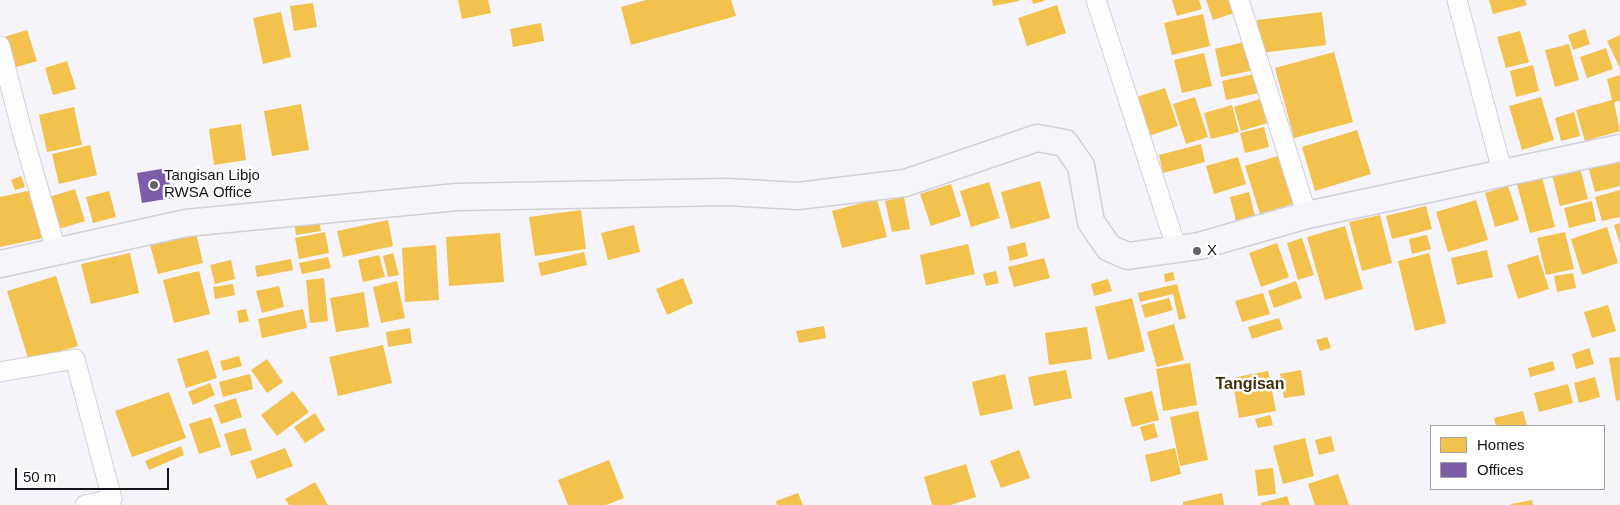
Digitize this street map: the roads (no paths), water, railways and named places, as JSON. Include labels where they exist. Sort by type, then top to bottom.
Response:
[{"type":"street","points":[[1096,0],[1177,250]]},
{"type":"street","points":[[1239,0],[1307,215]]},
{"type":"street","points":[[1457,0],[1502,171]]},
{"type":"street","points":[[0,46],[22,135],[56,250]]},
{"type":"street","points":[[0,264],[56,250],[186,223],[456,198],[727,192],[798,196],[905,184],[1037,138],[1065,143],[1081,166],[1091,222],[1109,248],[1128,256],[1199,246],[1307,215],[1502,171],[1620,148]]},
{"type":"street","points":[[0,372],[75,359],[112,499],[85,505]]},
{"type":"place","name":"Tangisan Libjo RWSA Office","points":[[154,185]]},
{"type":"place","name":"X","points":[[1197,251]]},
{"type":"district","name":"Tangisan","points":[[1250,385]]}]
